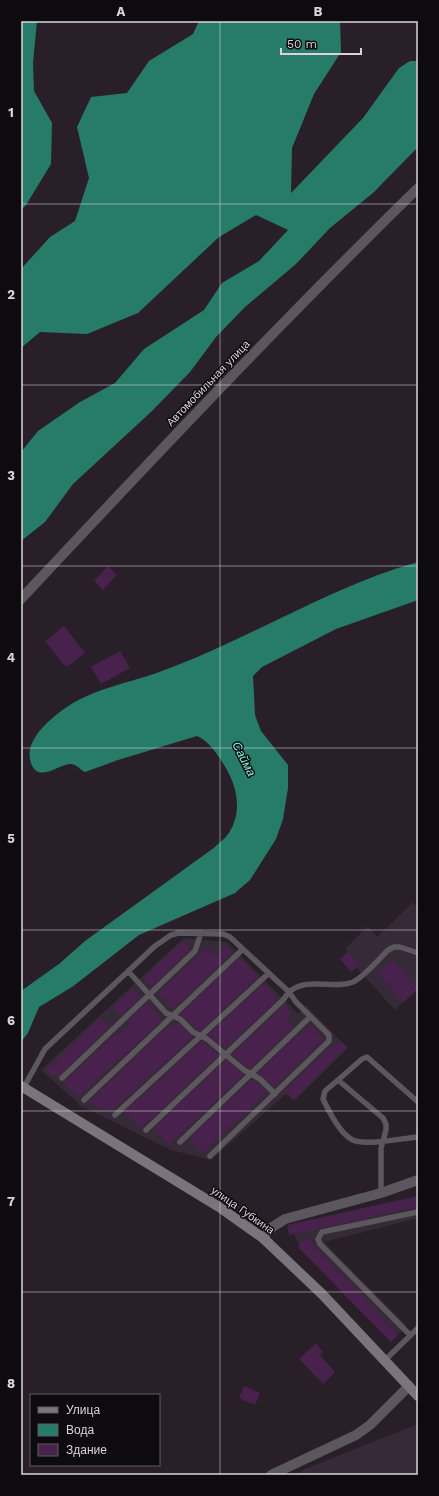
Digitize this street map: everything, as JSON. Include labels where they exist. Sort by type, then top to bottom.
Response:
[{"type":"street","name":"Автомобильная улица","points":[[21,599],[138,473],[330,274],[418,188]]},
{"type":"street","name":"улица Губкина","points":[[22,1086],[219,1207],[263,1238],[322,1294],[418,1396]]},
{"type":"street","points":[[263,1238],[271,1228],[286,1219],[415,1184]]},
{"type":"street","points":[[271,1475],[356,1435],[370,1425],[409,1386]]},
{"type":"lane","points":[[22,1086],[45,1050],[155,946],[171,935],[179,933],[223,934],[230,937],[289,992],[310,1017],[329,1035],[329,1041],[210,1156]]},
{"type":"lane","points":[[62,1078],[195,951],[201,933]]},
{"type":"lane","points":[[146,1130],[283,1000],[289,992],[301,985],[346,984],[354,982],[388,950],[394,947],[418,953]]},
{"type":"lane","points":[[84,1100],[243,949]]},
{"type":"lane","points":[[128,971],[166,1013],[180,1019],[193,1032],[260,1079],[275,1094]]},
{"type":"lane","points":[[115,1115],[269,973]]},
{"type":"lane","points":[[180,1142],[310,1017]]},
{"type":"lane","points":[[418,1102],[367,1057],[362,1059],[325,1091],[323,1099],[342,1130],[355,1142],[418,1137]]},
{"type":"lane","points":[[338,1080],[383,1118],[386,1124],[386,1130],[382,1140],[380,1176],[381,1193]]},
{"type":"lane","points":[[410,1335],[320,1244],[318,1239],[322,1232],[418,1212]]},
{"type":"lane","points":[[385,1360],[418,1328]]},
{"type":"shaded area","points":[[413,902],[418,908],[418,989],[395,1010],[357,968],[351,972],[340,959],[348,952],[345,949],[368,926],[377,937]]},
{"type":"shaded area","points":[[184,938],[227,942],[298,1014],[306,1006],[348,1048],[294,1101],[286,1094],[211,1160],[171,1150],[81,1106],[41,1070]]},
{"type":"shaded area","points":[[418,1196],[418,1218],[324,1242],[407,1326],[391,1342],[298,1247],[299,1245],[294,1234],[289,1235],[287,1225]]},
{"type":"shaded area","points":[[418,1424],[418,1475],[295,1475],[305,1469]]},
{"type":"water","points":[[21,21],[37,21],[33,63],[34,91],[52,123],[51,164],[26,205],[21,210]]},
{"type":"water","points":[[199,21],[340,21],[341,52],[314,94],[292,148],[291,193],[363,118],[399,68],[410,61],[418,61],[418,147],[374,192],[330,228],[296,264],[245,307],[216,337],[190,372],[152,411],[73,484],[45,522],[21,541],[21,452],[38,431],[80,402],[115,383],[144,349],[204,310],[222,283],[259,261],[288,230],[256,215],[219,237],[138,313],[87,334],[40,332],[21,348],[21,269],[50,237],[75,221],[89,178],[77,127],[91,97],[127,93],[149,61],[193,34]]},
{"type":"water","name":"Сайма","points":[[418,562],[418,600],[336,629],[262,667],[253,676],[255,715],[261,731],[288,765],[288,788],[283,819],[276,839],[250,880],[235,893],[139,935],[72,987],[39,1007],[28,1033],[21,1042],[21,991],[59,964],[85,941],[215,847],[229,833],[234,822],[237,804],[234,785],[226,768],[210,746],[197,736],[118,760],[85,772],[76,765],[69,764],[41,773],[36,771],[30,759],[32,744],[40,730],[64,709],[87,696],[162,671],[226,644],[353,585],[386,572]]},
{"type":"building","points":[[108,566],[117,575],[103,590],[94,581]]},
{"type":"building","points":[[64,626],[85,653],[66,667],[45,641]]},
{"type":"building","points":[[120,651],[130,668],[101,684],[91,667]]},
{"type":"building","points":[[184,940],[191,949],[152,986],[144,978]]},
{"type":"building","points":[[225,946],[232,953],[173,1009],[158,993],[207,948],[214,956]]},
{"type":"building","points":[[348,952],[359,965],[351,972],[340,959]]},
{"type":"building","points":[[238,959],[241,959],[258,977],[200,1031],[196,1029],[180,1014]]},
{"type":"building","points":[[392,960],[418,989],[403,1002],[377,973]]},
{"type":"building","points":[[264,983],[278,999],[225,1049],[208,1035]]},
{"type":"building","points":[[132,989],[140,997],[121,1016],[113,1006]]},
{"type":"building","points":[[146,1003],[162,1020],[79,1097],[64,1082],[115,1034],[117,1036],[129,1025],[127,1022]]},
{"type":"building","points":[[284,1005],[292,1013],[286,1019],[294,1027],[250,1069],[232,1054]]},
{"type":"building","points":[[100,1018],[109,1027],[59,1076],[57,1074],[53,1077],[46,1070]]},
{"type":"building","points":[[177,1022],[193,1037],[109,1113],[102,1106],[98,1110],[89,1101],[168,1026],[170,1029]]},
{"type":"building","points":[[311,1025],[324,1039],[274,1087],[258,1073],[300,1033],[301,1034]]},
{"type":"building","points":[[202,1041],[219,1055],[140,1128],[125,1111]]},
{"type":"building","points":[[340,1042],[346,1048],[294,1099],[285,1090],[330,1046],[333,1048]]},
{"type":"building","points":[[226,1060],[244,1075],[169,1144],[154,1128]]},
{"type":"building","points":[[252,1079],[267,1092],[202,1153],[189,1139]]},
{"type":"building","points":[[418,1196],[418,1207],[289,1235],[288,1225]]},
{"type":"building","points":[[307,1238],[398,1334],[391,1342],[298,1247]]},
{"type":"building","points":[[316,1343],[323,1352],[320,1355],[335,1372],[323,1384],[299,1359]]},
{"type":"building","points":[[244,1386],[260,1393],[255,1405],[239,1398]]}]
